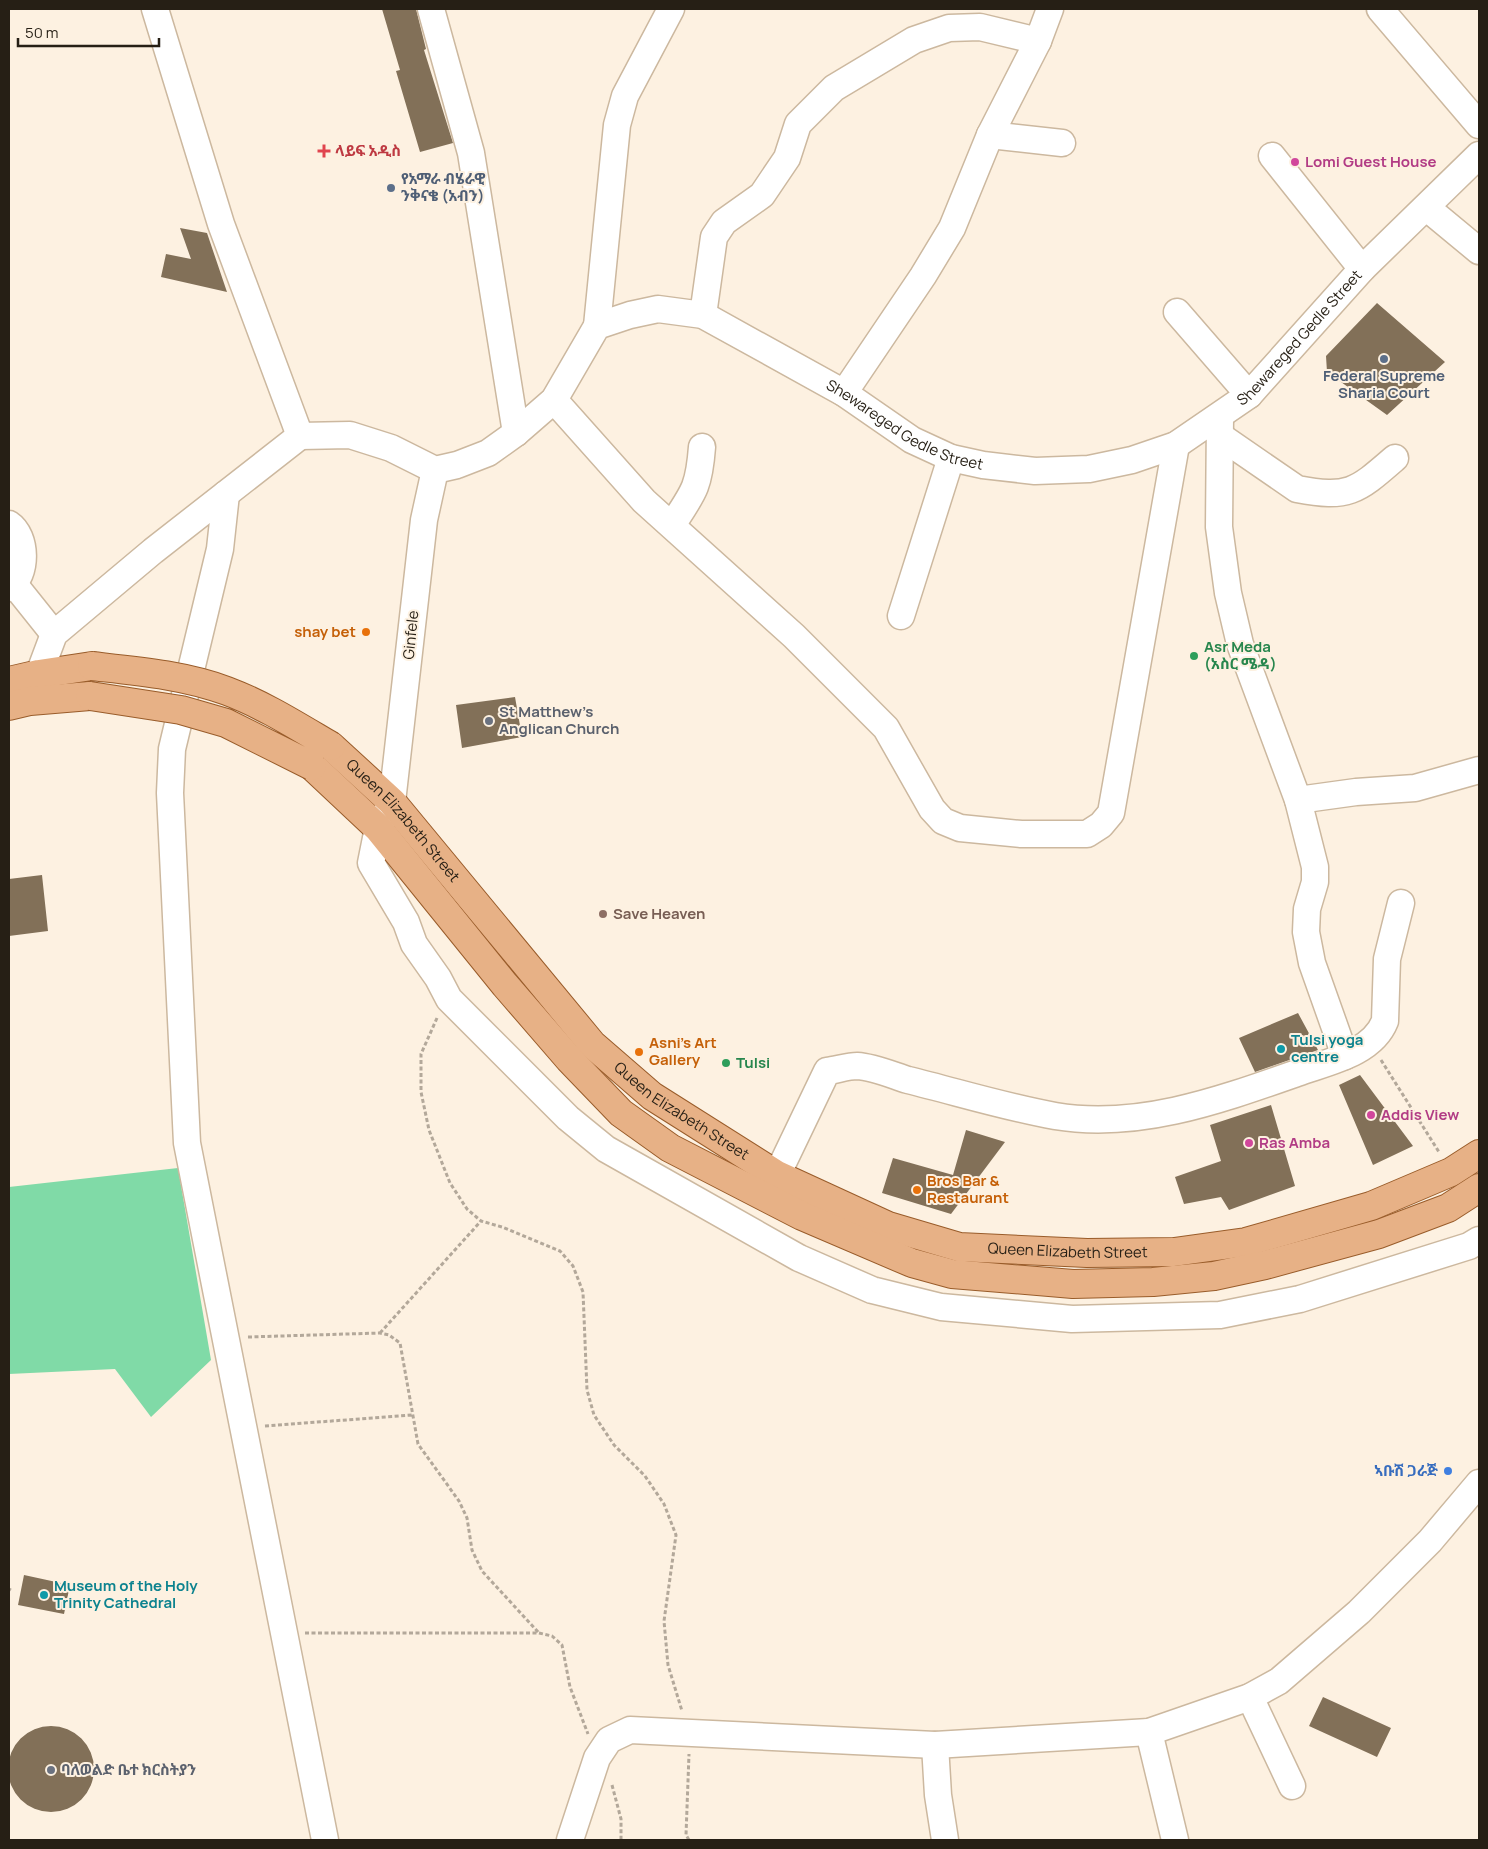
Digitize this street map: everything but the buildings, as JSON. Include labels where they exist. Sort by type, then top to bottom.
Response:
[{"type":"main road","name":"Queen Elizabeth Street","points":[[9,681],[39,674],[92,666],[167,674],[226,690],[272,711],[331,746],[392,802],[592,1044],[652,1096],[772,1186],[802,1216],[912,1263],[952,1274],[1073,1284],[1153,1282],[1196,1278],[1266,1265],[1379,1234],[1448,1208],[1479,1188]]},
{"type":"main road","name":"Queen Elizabeth Street","points":[[9,706],[30,701],[90,696],[181,710],[226,723],[312,766],[378,828],[505,985],[569,1059],[621,1113],[670,1148],[772,1186],[931,1240],[959,1247],[1087,1253],[1174,1252],[1246,1242],[1371,1206],[1451,1172],[1479,1154]]},
{"type":"street","points":[[155,9],[221,224],[300,436]]},
{"type":"street","points":[[430,9],[471,153],[516,433]]},
{"type":"street","points":[[39,674],[54,634],[300,436],[350,435],[391,448],[435,470],[457,465],[488,453],[516,433],[554,400],[597,326],[617,124],[625,96],[670,9]]},
{"type":"street","points":[[844,393],[923,276],[952,228],[990,134],[1038,41],[1050,9]]},
{"type":"street","points":[[1380,9],[1479,125]]},
{"type":"street","points":[[703,314],[714,237],[724,222],[762,195],[787,158],[798,124],[834,88],[914,40],[949,28],[980,28],[1038,41]]},
{"type":"street","points":[[990,134],[1062,143]]},
{"type":"street","name":"Shewareged Gedle Street","points":[[597,326],[630,315],[658,309],[703,314],[844,393],[912,440],[950,458],[983,465],[1035,471],[1089,469],[1132,460],[1176,445],[1220,426],[1362,270],[1479,155]]},
{"type":"street","points":[[1272,156],[1362,270]]},
{"type":"street","points":[[1427,208],[1479,251]]},
{"type":"street","points":[[1177,312],[1249,395]]},
{"type":"street","points":[[554,400],[644,501],[794,636],[886,728],[932,808],[943,821],[960,828],[1021,834],[1086,834],[1100,825],[1111,813],[1176,445]]},
{"type":"street","points":[[1220,426],[1297,489],[1332,494],[1351,492],[1364,486],[1395,458]]},
{"type":"street","points":[[1220,426],[1219,527],[1228,593],[1240,644],[1298,800],[1315,867],[1315,882],[1308,909],[1306,932],[1312,964],[1345,1056]]},
{"type":"street","points":[[672,525],[695,490],[699,476],[702,447]]},
{"type":"street","points":[[901,616],[950,458]]},
{"type":"street","name":"Ginfele","points":[[392,802],[424,520],[435,470]]},
{"type":"street","points":[[226,494],[220,549],[172,749],[170,793],[187,1144],[325,1840]]},
{"type":"street","points":[[9,524],[16,528],[23,547],[20,572],[12,586],[54,634]]},
{"type":"street","points":[[1298,800],[1356,792],[1414,788],[1479,770]]},
{"type":"street","points":[[392,802],[378,828],[371,863],[406,922],[414,944],[438,978],[449,998],[568,1118],[606,1149],[799,1258],[872,1290],[941,1308],[1072,1319],[1220,1315],[1300,1299],[1469,1246],[1479,1240]]},
{"type":"street","points":[[772,1186],[827,1072],[857,1066],[1056,1116],[1090,1119],[1134,1118],[1199,1106],[1345,1056],[1370,1042],[1382,1030],[1385,1021],[1386,959],[1401,903]]},
{"type":"street","points":[[570,1840],[597,1758],[610,1740],[630,1730],[935,1745],[1149,1732],[1250,1697],[1278,1681],[1359,1612],[1430,1541],[1479,1487]]},
{"type":"street","points":[[1250,1697],[1292,1786]]},
{"type":"street","points":[[1149,1732],[1175,1840]]},
{"type":"street","points":[[935,1745],[938,1795],[945,1840]]},
{"type":"path","points":[[449,998],[421,1054],[421,1092],[429,1130],[450,1183],[467,1209],[481,1221],[502,1227],[560,1250],[573,1266],[583,1292],[587,1390],[594,1414],[614,1445],[645,1476],[664,1504],[676,1535],[664,1621],[668,1665],[690,1734],[686,1835],[689,1840]]},
{"type":"path","points":[[1370,1042],[1451,1172]]},
{"type":"path","points":[[380,1334],[481,1221]]},
{"type":"path","points":[[225,1337],[380,1334],[390,1335],[400,1344],[418,1444],[459,1501],[467,1518],[472,1550],[482,1571],[540,1633]]},
{"type":"path","points":[[243,1428],[412,1414]]},
{"type":"path","points":[[283,1633],[540,1633],[552,1636],[562,1645],[570,1687],[597,1758],[613,1787],[621,1819],[621,1840]]},
{"type":"green space","points":[[178,1168],[211,1360],[151,1417],[115,1369],[9,1374],[9,1187]]},
{"type":"place","name":"ላይፍ አዲስ","points":[[324,151]]},
{"type":"place","name":"Lomi Guest House","points":[[1295,162]]},
{"type":"place","name":"የአማራ ብሄራዊ ንቅናቄ (አብን)","points":[[391,188]]},
{"type":"place","name":"Federal Supreme Sharia Court","points":[[1384,359]]},
{"type":"place","name":"shay bet","points":[[366,632]]},
{"type":"place","name":"Asr Meda (አስር ሜዳ)","points":[[1194,656]]},
{"type":"place","name":"St Matthew’s Anglican Church","points":[[489,721]]},
{"type":"place","name":"Save Heaven","points":[[603,914]]},
{"type":"place","name":"Tulsi yoga centre","points":[[1281,1049]]},
{"type":"place","name":"Asni's Art Gallery","points":[[639,1052]]},
{"type":"place","name":"Tulsi","points":[[726,1063]]},
{"type":"place","name":"Addis View","points":[[1371,1115]]},
{"type":"place","name":"Ras Amba","points":[[1249,1143]]},
{"type":"place","name":"Bros Bar & Restaurant","points":[[917,1190]]},
{"type":"place","name":"ኣቡሽ ጋራጅ","points":[[1448,1471]]},
{"type":"place","name":"Museum of the Holy Trinity Cathedral","points":[[44,1595]]},
{"type":"place","name":"ባለወልድ ቤተ ክርስትያን","points":[[51,1770]]}]
